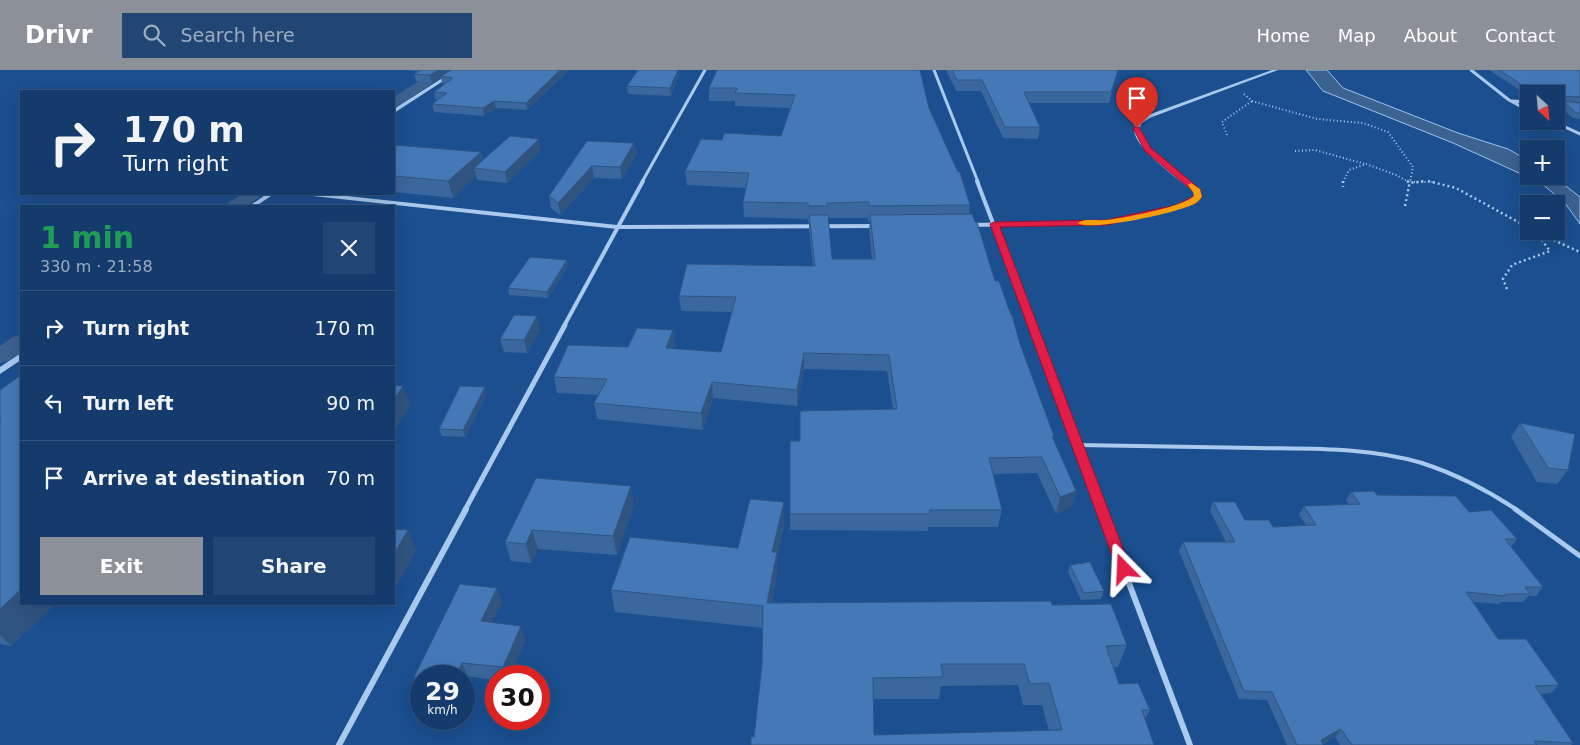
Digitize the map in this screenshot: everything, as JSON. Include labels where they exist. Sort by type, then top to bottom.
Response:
[{"type":"street","points":[[395,110],[458,70]]},
{"type":"street","points":[[339,745],[617,228],[705,70]]},
{"type":"street","points":[[934,70],[1078,445],[1190,745]]},
{"type":"street","points":[[955,225],[1106,223],[1179,207],[1193,201],[1198,197],[1198,191],[1148,149],[1137,128],[1139,122],[1150,116],[1276,70]]},
{"type":"street","points":[[1471,70],[1509,100],[1520,106]]},
{"type":"street","points":[[1509,100],[1520,101]]},
{"type":"street","points":[[1565,104],[1580,105]]},
{"type":"street","points":[[1565,127],[1580,134]]},
{"type":"street","points":[[254,205],[269,195]]},
{"type":"street","points":[[322,195],[617,228],[885,226]]},
{"type":"street","points":[[0,371],[20,358]]},
{"type":"lane","points":[[1078,445],[1303,448],[1385,454],[1422,464],[1490,492],[1518,509],[1580,556]]},
{"type":"path","points":[[1234,86],[1252,101],[1317,119],[1363,123],[1388,132],[1413,167],[1405,206]]},
{"type":"path","points":[[1227,135],[1222,122],[1252,101]]},
{"type":"path","points":[[1295,151],[1315,150],[1396,174],[1410,183],[1427,182],[1456,188],[1520,223]]},
{"type":"path","points":[[1343,187],[1349,170],[1366,164]]},
{"type":"path","points":[[1507,289],[1503,279],[1512,265],[1550,251],[1544,240]]},
{"type":"path","points":[[1553,240],[1580,252]]},
{"type":"water","points":[[1306,70],[1327,70],[1343,88],[1458,133],[1508,149],[1520,156],[1520,173],[1453,143],[1323,91]]},
{"type":"water","points":[[1543,185],[1565,185],[1580,197],[1580,224],[1565,203],[1565,195],[1555,195]]},
{"type":"building","points":[[421,70],[439,70],[430,75],[414,74]]},
{"type":"building","points":[[451,70],[560,70],[526,103],[494,101],[483,108],[432,104],[447,93],[434,92],[453,78],[441,76]]},
{"type":"building","points":[[638,70],[678,70],[670,88],[627,86]]},
{"type":"building","points":[[717,70],[920,70],[929,108],[958,172],[960,172],[970,205],[869,206],[869,202],[827,203],[827,206],[808,206],[808,203],[743,202],[749,173],[685,171],[701,139],[722,140],[724,133],[781,136],[795,95],[735,93],[737,88],[709,88]]},
{"type":"building","points":[[952,70],[1118,70],[1111,92],[1024,92],[1040,127],[1005,127],[982,80],[957,80]]},
{"type":"building","points":[[1499,70],[1580,70],[1580,97],[1565,96],[1565,85],[1522,85]]},
{"type":"building","points":[[1565,101],[1580,103],[1580,113],[1576,113]]},
{"type":"building","points":[[510,136],[539,139],[505,172],[474,168]]},
{"type":"building","points":[[587,141],[634,143],[620,167],[592,166],[558,203],[549,196]]},
{"type":"building","points":[[395,145],[481,152],[448,181],[395,176]]},
{"type":"building","points":[[972,214],[975,222],[977,222],[995,281],[999,281],[1012,315],[1020,344],[1054,436],[1052,436],[1076,491],[1060,497],[1042,457],[989,458],[1002,510],[930,510],[930,514],[790,514],[790,441],[800,441],[800,411],[897,409],[889,355],[804,353],[797,390],[712,382],[701,413],[594,403],[607,379],[554,377],[568,345],[628,347],[637,328],[673,330],[666,348],[721,352],[736,297],[679,296],[687,264],[815,266],[809,215],[828,215],[832,259],[875,259],[870,215]]},
{"type":"building","points":[[530,257],[567,260],[547,292],[508,288]]},
{"type":"building","points":[[514,315],[537,316],[524,340],[500,339]]},
{"type":"building","points":[[20,376],[20,590],[0,609],[1,418],[0,390]]},
{"type":"building","points":[[395,385],[403,386],[395,398]]},
{"type":"building","points":[[460,386],[485,387],[463,430],[439,429]]},
{"type":"building","points":[[1520,423],[1575,434],[1568,470],[1548,468]]},
{"type":"building","points":[[536,478],[631,486],[613,536],[532,530],[526,544],[505,542]]},
{"type":"building","points":[[1374,491],[1377,495],[1456,496],[1469,512],[1491,510],[1517,539],[1505,539],[1543,587],[1525,587],[1530,594],[1505,594],[1506,596],[1466,592],[1498,639],[1526,639],[1559,685],[1535,686],[1573,743],[1534,741],[1537,745],[1352,745],[1341,729],[1321,740],[1323,745],[1297,745],[1272,692],[1244,691],[1183,542],[1235,542],[1213,502],[1235,502],[1245,520],[1269,520],[1273,527],[1316,525],[1304,506],[1360,504],[1351,492]]},
{"type":"building","points":[[750,499],[784,502],[772,552],[777,552],[767,603],[1051,601],[1052,605],[1111,604],[1127,645],[1106,646],[1119,684],[1138,683],[1150,710],[1142,710],[1154,745],[751,745],[751,737],[754,737],[762,665],[763,606],[611,590],[630,537],[738,548]],"holes":[[[941,664],[1024,664],[1030,684],[1049,683],[1062,730],[874,735],[873,678],[943,677]]]},
{"type":"building","points":[[395,529],[408,530],[395,552]]},
{"type":"building","points":[[1090,562],[1104,591],[1084,593],[1070,565]]},
{"type":"building","points":[[460,584],[497,588],[481,621],[521,626],[504,665],[462,663],[461,665],[420,665]]},
{"type":"waterway","points":[[395,102],[445,70]]},
{"type":"waterway","points":[[237,205],[253,195]]},
{"type":"waterway","points":[[0,356],[20,343]]},
{"type":"slow traffic","points":[[1082,223],[1106,223],[1179,207],[1198,197],[1198,191],[1191,185]]},
{"type":"route","points":[[1124,569],[994,224],[1106,223],[1179,207],[1198,197],[1198,191],[1148,149],[1143,143],[1137,128]]}]
